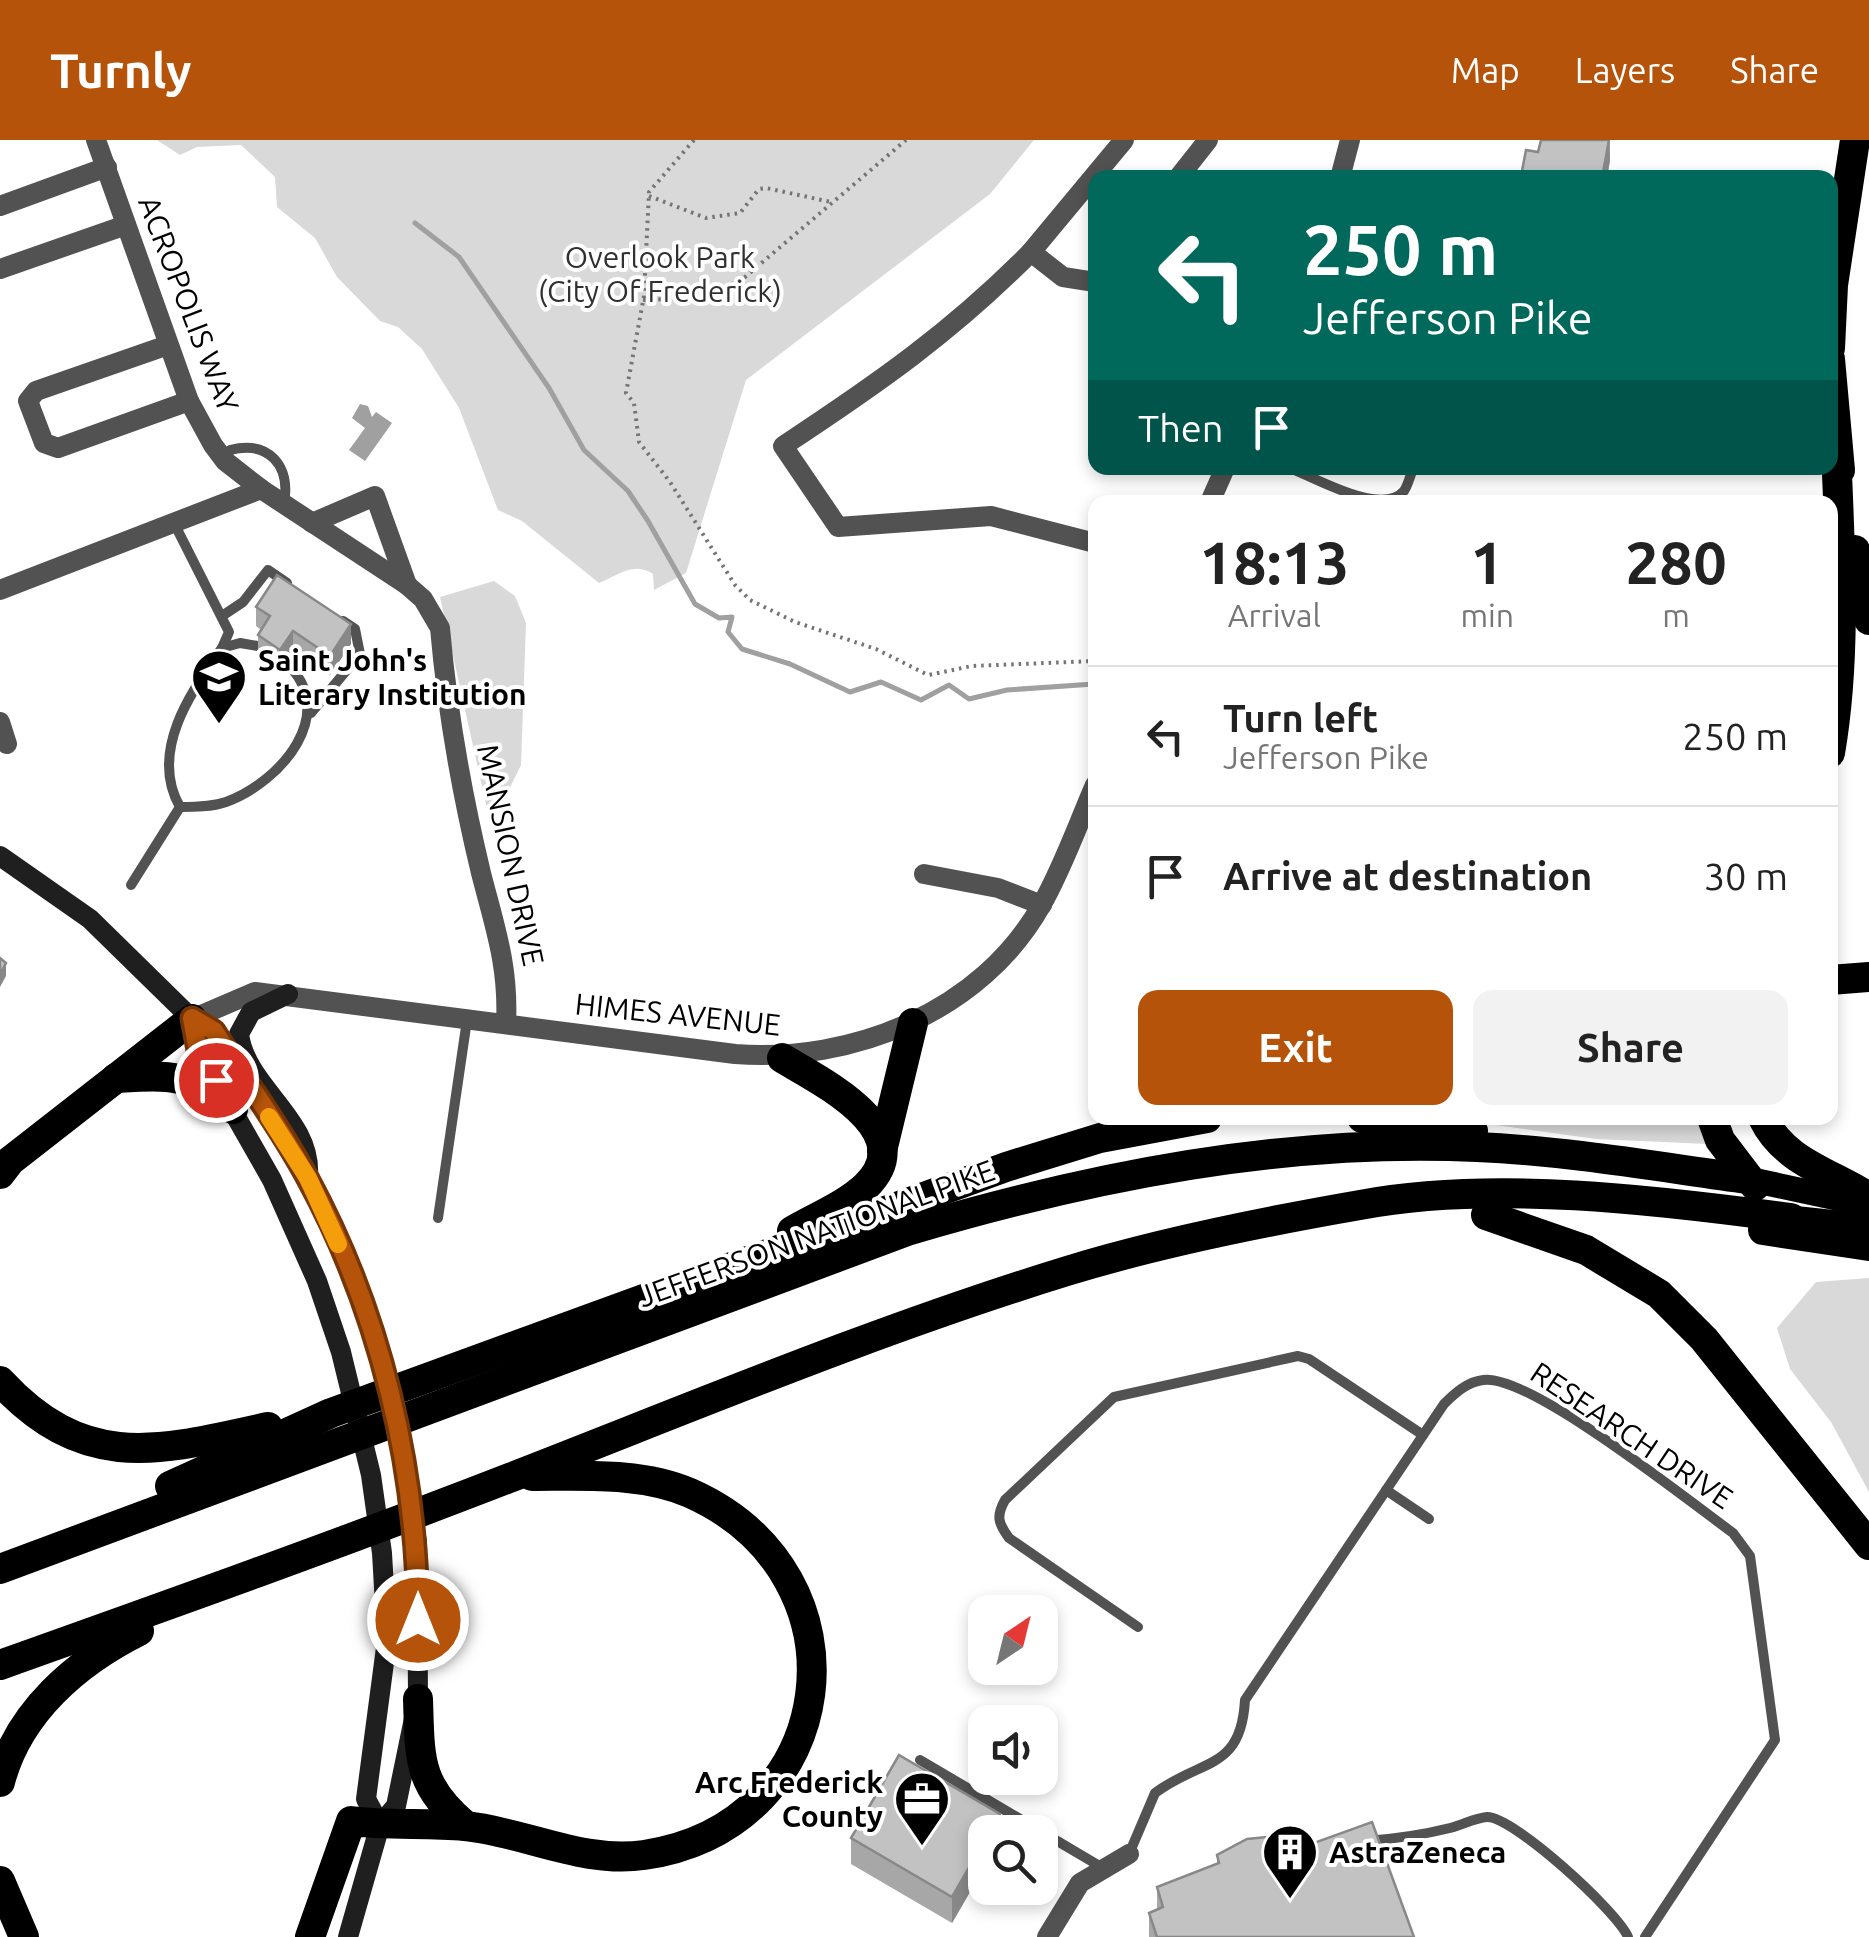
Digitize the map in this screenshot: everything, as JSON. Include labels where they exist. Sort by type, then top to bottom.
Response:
[{"type":"highway","points":[[1838,247],[1855,140]]},
{"type":"highway","points":[[1838,460],[1869,620]]},
{"type":"highway","points":[[1838,504],[1838,674]]},
{"type":"highway","points":[[1838,979],[1869,977]]},
{"type":"highway","points":[[0,1174],[10,1161],[192,1018]]},
{"type":"highway","points":[[718,1274],[868,1184],[880,1161],[913,1023]]},
{"type":"highway","points":[[782,1058],[867,1114],[878,1136],[880,1161]]},
{"type":"highway","points":[[116,1078],[169,1075],[192,1080],[233,1108]]},
{"type":"highway","points":[[0,1566],[331,1413],[1006,1167],[1100,1138],[1170,1125]]},
{"type":"highway","points":[[1418,1125],[1482,1133],[1613,1161]]},
{"type":"highway","points":[[1715,1125],[1720,1140],[1748,1179],[1791,1218]]},
{"type":"highway","points":[[1768,1125],[1794,1158],[1869,1197]]},
{"type":"highway","name":"JEFFERSON NATIONAL PIKE","points":[[0,1566],[910,1230],[1021,1197],[1207,1160],[1376,1146],[1478,1147],[1748,1179]]},
{"type":"highway","points":[[0,1665],[514,1476],[700,1400],[1068,1270],[1360,1204],[1510,1195],[1682,1203],[1791,1218]]},
{"type":"highway","points":[[1328,1214],[1359,1218],[1486,1215],[1698,1222],[1869,1246]]},
{"type":"highway","points":[[1486,1215],[1586,1250],[1659,1294],[1704,1338],[1869,1545]]},
{"type":"highway","points":[[0,1381],[54,1429],[131,1450],[176,1448],[331,1413]]},
{"type":"highway","points":[[310,1937],[352,1821],[466,1826],[594,1856],[643,1855],[677,1847],[736,1820],[757,1801],[787,1758],[813,1703],[815,1662],[807,1623],[793,1593],[758,1539],[726,1514],[688,1492],[656,1484],[600,1476],[514,1476]]},
{"type":"highway","points":[[0,1782],[16,1743],[40,1705],[76,1670],[111,1646],[258,1572]]},
{"type":"highway","points":[[418,1699],[425,1779],[437,1800],[466,1826]]},
{"type":"highway","points":[[0,1881],[24,1937]]},
{"type":"main road","points":[[0,856],[90,918],[192,1018],[214,1031],[308,1178],[375,1338],[394,1409],[417,1542],[418,1699],[396,1806],[380,1825],[348,1937]]},
{"type":"main road","points":[[288,994],[250,1012],[239,1034],[249,1063],[306,1147],[308,1178]]},
{"type":"main road","points":[[192,1018],[198,1050],[233,1108],[317,1281],[341,1352],[371,1475],[382,1553],[386,1640],[366,1799],[380,1825]]},
{"type":"main road","name":"JEFFERSON NATIONAL PIKE","points":[[1748,1179],[1869,1205]]},
{"type":"main road","points":[[1791,1218],[1856,1225],[1869,1219]]},
{"type":"street","name":"ACROPOLIS WAY","points":[[96,140],[189,401],[225,462],[261,488]]},
{"type":"street","points":[[1099,170],[1124,140]]},
{"type":"street","points":[[1184,170],[1208,140]]},
{"type":"street","points":[[1342,170],[1350,140]]},
{"type":"street","points":[[0,206],[108,168]]},
{"type":"street","points":[[1088,184],[1032,252],[973,312],[909,363],[783,446],[838,527],[991,516],[1088,541]]},
{"type":"street","points":[[0,270],[126,225]]},
{"type":"street","points":[[1032,252],[1063,277],[1088,281]]},
{"type":"street","points":[[168,344],[36,391],[28,401],[44,443],[58,448],[189,401]]},
{"type":"street","points":[[0,590],[175,526],[261,488]]},
{"type":"street","name":"MANSION DRIVE","points":[[261,488],[407,585],[423,599],[440,628],[481,872],[504,950],[508,980],[506,1024]]},
{"type":"street","points":[[312,523],[375,496],[407,585]]},
{"type":"street","points":[[0,722],[7,744]]},
{"type":"street","name":"HIMES AVENUE","points":[[192,1018],[255,992],[782,1058],[852,1045],[913,1023],[950,1001],[1006,954],[1042,906],[1088,801]]},
{"type":"street","points":[[924,874],[998,888],[1042,906]]},
{"type":"street","points":[[1048,1937],[1080,1883],[1129,1854]]},
{"type":"lane","points":[[225,462],[230,450],[242,447],[259,447],[270,454],[282,465],[288,482],[284,504]]},
{"type":"lane","points":[[1315,475],[1357,495]]},
{"type":"lane","points":[[1397,495],[1404,491],[1410,475]]},
{"type":"lane","points":[[175,526],[202,586],[229,632],[186,706],[171,741],[166,772],[180,807]]},
{"type":"lane","points":[[222,616],[243,602],[268,570],[297,590]]},
{"type":"lane","points":[[180,807],[224,803],[260,782],[294,746],[310,714],[360,654],[355,629],[326,609]]},
{"type":"lane","points":[[222,648],[240,643],[263,647]]},
{"type":"lane","points":[[286,662],[303,678],[310,714]]},
{"type":"lane","points":[[131,884],[180,807]]},
{"type":"lane","points":[[438,1218],[467,1019]]},
{"type":"lane","points":[[1138,1627],[1009,1538],[1000,1526],[998,1513],[1005,1500],[1099,1407],[1127,1392],[1298,1356],[1309,1359],[1423,1435]]},
{"type":"lane","name":"RESEARCH DRIVE","points":[[1129,1854],[1155,1792],[1224,1758],[1237,1743],[1243,1729],[1245,1700],[1444,1404],[1470,1384],[1486,1379],[1521,1387],[1734,1533],[1750,1556],[1775,1740],[1645,1937]]},
{"type":"lane","points":[[1386,1490],[1429,1519]]},
{"type":"lane","points":[[920,1760],[1104,1869]]},
{"type":"lane","points":[[1349,1850],[1363,1842],[1406,1838],[1468,1821],[1497,1818],[1520,1832],[1606,1906],[1628,1937]]},
{"type":"path","points":[[694,140],[648,195],[644,300],[626,393],[634,403],[639,442],[670,482],[734,585],[750,600],[795,622],[876,648],[928,675],[972,666],[1088,661]]},
{"type":"path","points":[[644,300],[690,298],[724,290],[801,232],[906,140]]},
{"type":"path","points":[[648,195],[706,218],[740,214],[759,189],[766,188],[831,202]]},
{"type":"green space","name":"Overlook Park (City Of Frederick)","points":[[157,140],[1034,140],[990,194],[746,380],[686,573],[654,590],[653,574],[639,569],[599,583],[522,521],[498,510],[459,408],[422,349],[398,327],[380,321],[337,277],[315,238],[277,207],[275,177],[241,145],[197,147],[180,155]]},
{"type":"green space","points":[[494,581],[515,596],[526,623],[521,765],[491,827],[440,597]]},
{"type":"green space","points":[[1495,1125],[1702,1125],[1708,1144],[1596,1139]]},
{"type":"green space","points":[[1869,1278],[1869,1492],[1831,1422],[1790,1369],[1777,1328],[1816,1282]]},
{"type":"shaded area","points":[[360,404],[368,406],[372,417],[376,412],[392,423],[365,461],[349,450],[365,428],[352,418]]},
{"type":"building","points":[[1541,140],[1609,140],[1603,170],[1522,170],[1526,150],[1538,152]]},
{"type":"building","points":[[277,575],[351,624],[330,656],[293,631],[280,650],[258,635],[270,616],[256,607]]},
{"type":"building","name":"Arc Frederick County","points":[[899,1755],[1000,1814],[968,1815],[968,1869],[952,1897],[851,1838]]},
{"type":"building","name":"AstraZeneca","points":[[1372,1822],[1414,1937],[1157,1937],[1149,1913],[1163,1907],[1157,1887],[1219,1863],[1217,1855],[1247,1839],[1287,1835],[1292,1851]]},
{"type":"waterway","points":[[415,223],[459,257],[549,388],[584,450],[628,491],[695,604],[719,618],[732,617],[728,632],[742,649],[790,664],[850,692],[881,682],[921,700],[949,685],[969,699],[1007,690],[1088,684]]},
{"type":"slow traffic","points":[[269,1117],[308,1178],[338,1244]]},
{"type":"place","name":"Saint John's Literary Institution","points":[[219,726]]},
{"type":"place","name":"Arc Frederick County","points":[[922,1848]]},
{"type":"place","name":"AstraZeneca","points":[[1290,1901]]},
{"type":"route","points":[[216,1080],[198,1050],[192,1018],[214,1031],[308,1178],[350,1270],[375,1338],[394,1409],[417,1542],[418,1620]]}]
